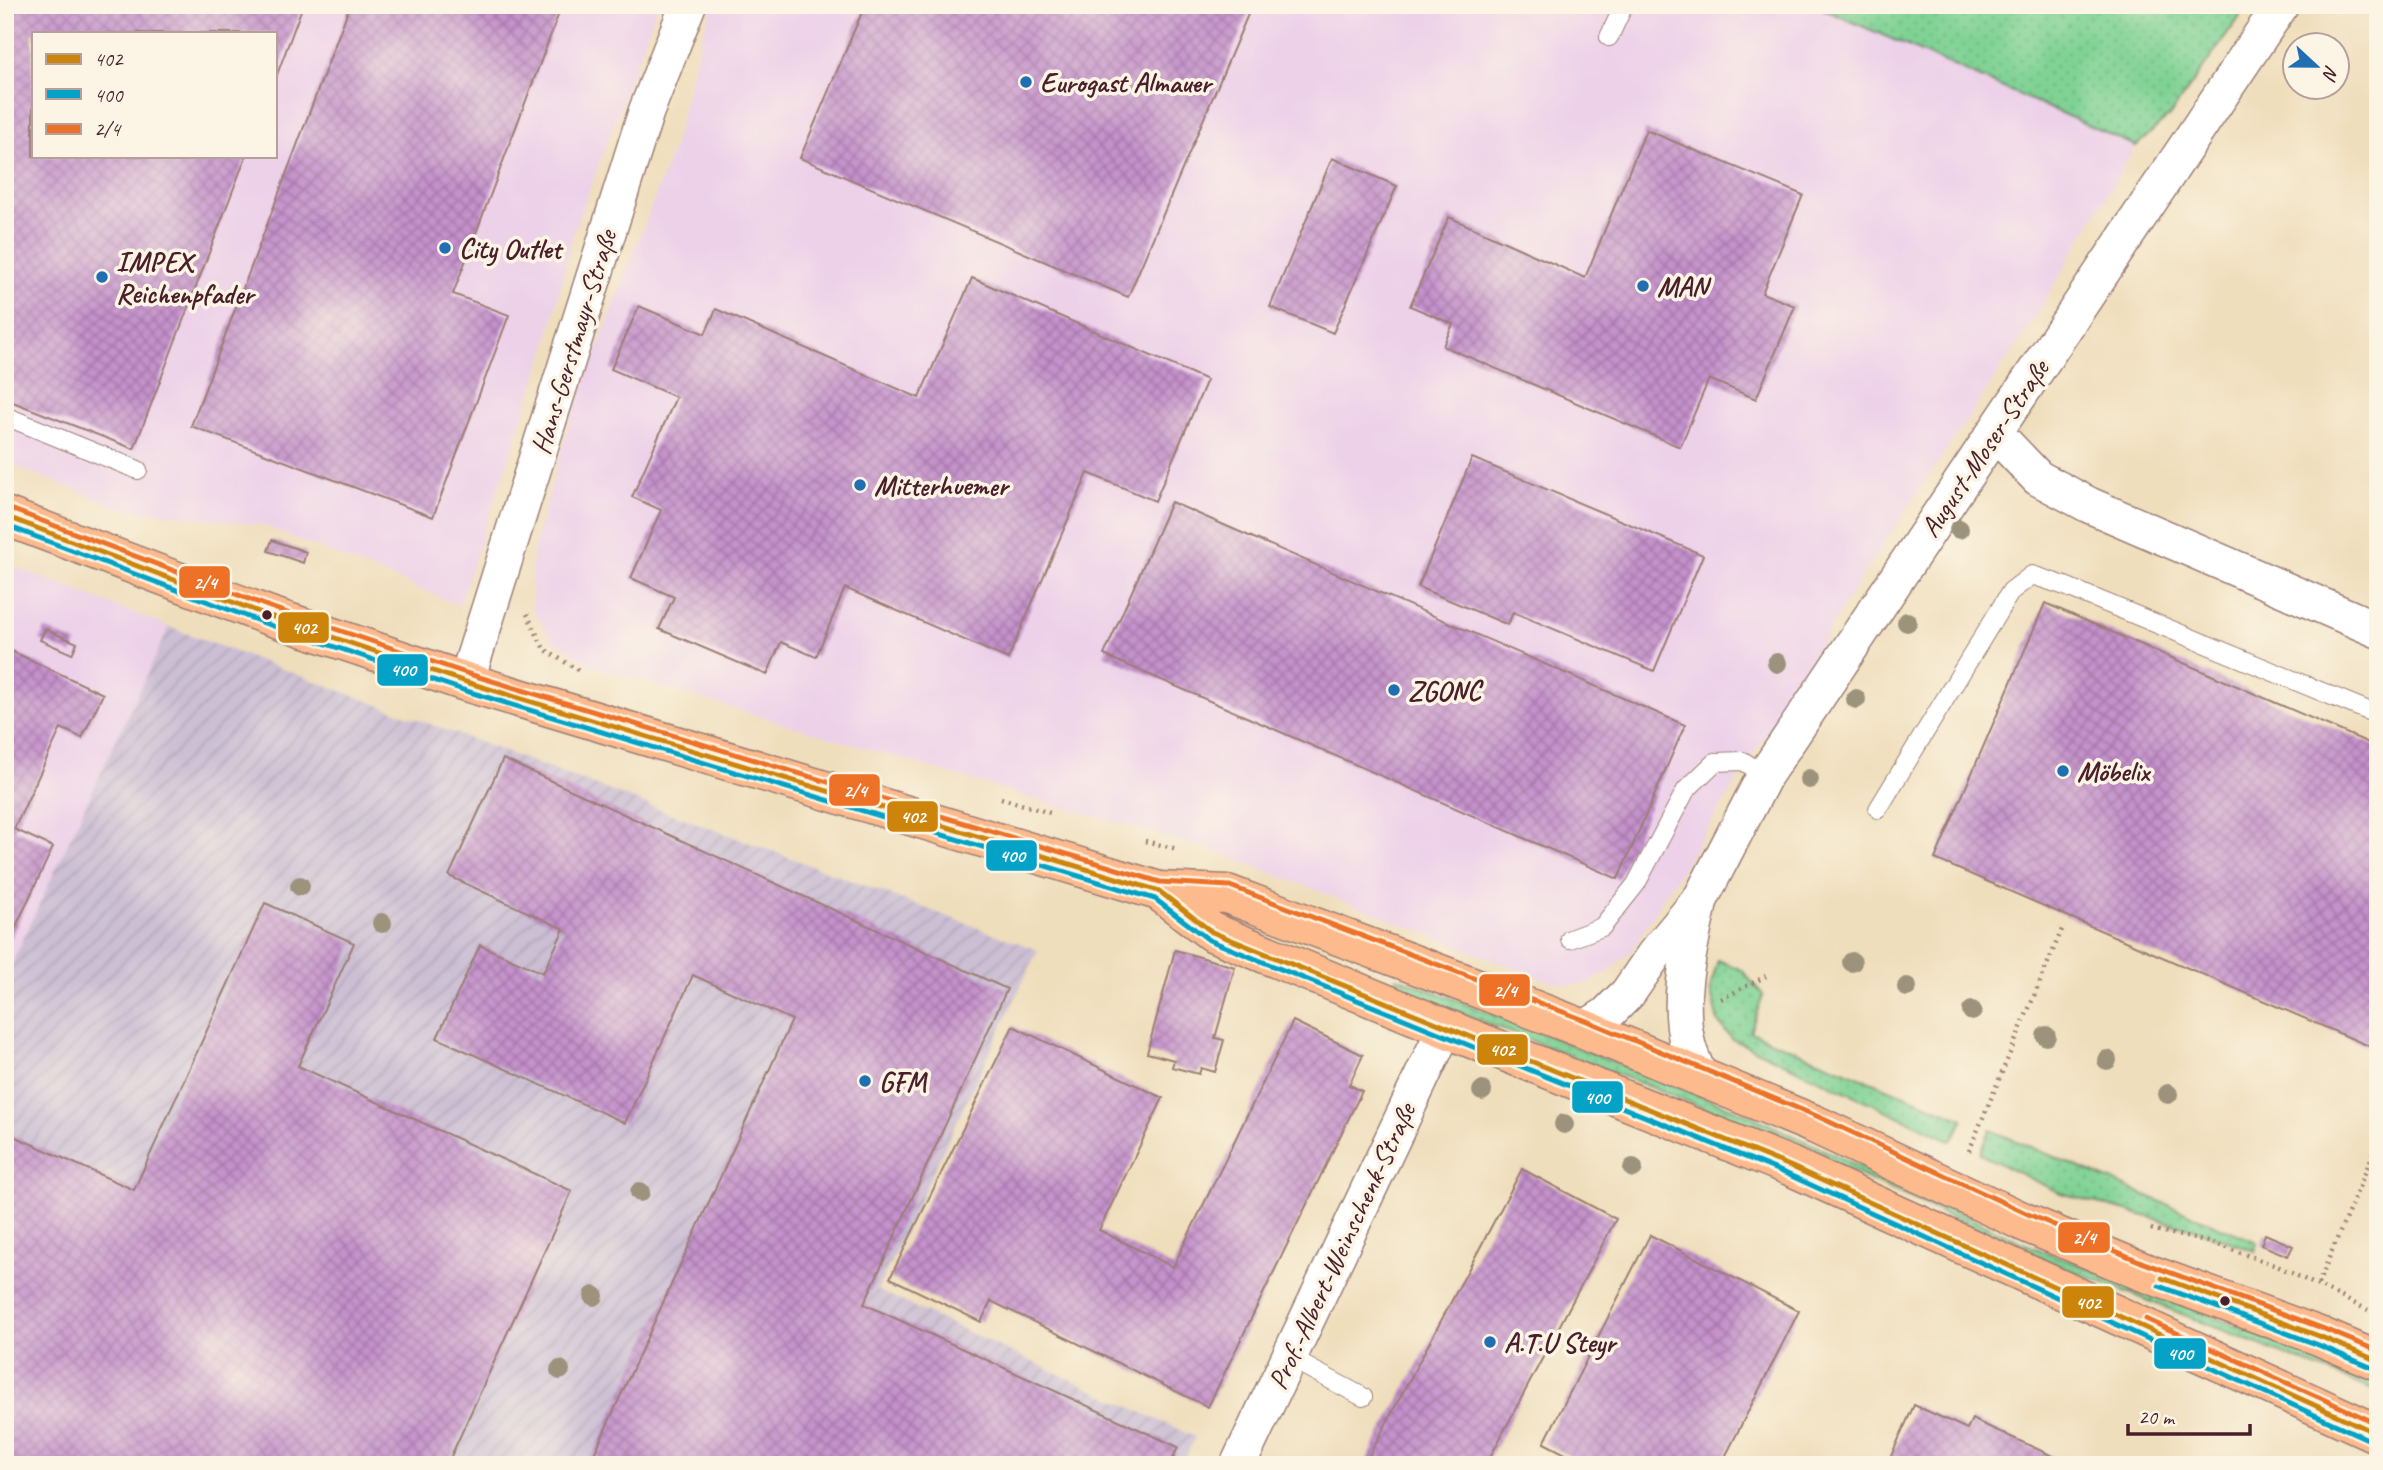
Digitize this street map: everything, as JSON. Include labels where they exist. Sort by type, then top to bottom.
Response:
[{"type":"main road","points":[[5,516],[267,615],[466,682],[1159,891],[1227,894],[1584,1029],[1816,1125],[2024,1223],[2141,1271],[2319,1336],[2378,1361]]},
{"type":"main road","points":[[1159,891],[1212,932],[1790,1166],[2378,1434]]},
{"type":"street","name":"Hans-Gerstmayr-Straße","points":[[466,682],[646,112],[688,5]]},
{"type":"street","name":"August-Moser-Straße","points":[[1584,1029],[1606,1015],[1628,993],[1654,955],[1701,898],[1765,775],[2281,5]]},
{"type":"street","points":[[1995,433],[2038,478],[2088,505],[2378,630]]},
{"type":"street","name":"August-Moser-Straße","points":[[1700,1077],[1688,1046],[1683,1011],[1686,968],[1701,898]]},
{"type":"street","name":"Prof.-Albert-Weinschenk-Straße","points":[[1238,1465],[1445,1028]]},
{"type":"lane","points":[[1609,37],[1624,5]]},
{"type":"lane","points":[[5,416],[138,470]]},
{"type":"lane","points":[[1878,809],[2011,591],[2032,575],[2065,586],[2378,715]]},
{"type":"lane","points":[[1570,939],[1602,927],[1636,884],[1686,790],[1715,762],[1743,761],[1765,775]]},
{"type":"lane","points":[[1288,1357],[1363,1397]]},
{"type":"path","points":[[1966,1158],[2063,927]]},
{"type":"path","points":[[1715,1002],[1766,976]]},
{"type":"path","points":[[2318,1284],[2378,1142]]},
{"type":"path","points":[[2143,1227],[2216,1244],[2318,1284],[2378,1315]]},
{"type":"shaded area","points":[[5,5],[658,5],[573,234],[546,349],[459,605],[262,525],[120,508],[5,462]]},
{"type":"shaded area","points":[[713,5],[1814,5],[2136,146],[2029,327],[1863,574],[1630,952],[1607,973],[1585,984],[1566,985],[1540,978],[1213,850],[593,666],[552,639],[533,610],[531,576],[534,546],[569,424],[674,146],[699,43]]},
{"type":"shaded area","points":[[5,563],[169,627],[5,978]]},
{"type":"shaded area","name":"GFM","points":[[169,627],[1038,950],[877,1290],[1195,1437],[1182,1465],[5,1465],[5,978]]},
{"type":"green space","points":[[1814,5],[2243,5],[2239,18],[2169,116],[2136,146]]},
{"type":"green space","points":[[1718,960],[1742,970],[1763,995],[1750,1032],[1963,1119],[1952,1141],[1732,1039],[1718,1022],[1710,988]]},
{"type":"green space","points":[[1397,977],[1747,1114],[2028,1245],[2378,1380],[2378,1392],[2046,1260],[1763,1131],[1394,987]]},
{"type":"green space","points":[[1990,1130],[2257,1242],[2255,1251],[2197,1230],[2060,1193],[1980,1154]]},
{"type":"building","name":"IMPEX Reichenpfader","points":[[5,5],[303,5],[276,77],[276,32],[32,32],[32,158],[245,158],[134,449],[5,399]]},
{"type":"building","points":[[350,5],[562,5],[453,294],[509,315],[433,517],[191,426]]},
{"type":"building","name":"Eurogast Almauer","points":[[865,5],[1252,5],[1128,297],[800,158]]},
{"type":"building","name":"MAN","points":[[1646,130],[1803,195],[1762,293],[1795,306],[1756,399],[1709,379],[1680,447],[1443,346],[1453,324],[1410,306],[1449,217],[1585,278]]},
{"type":"building","points":[[1332,158],[1397,186],[1333,333],[1270,307]]},
{"type":"building","name":"Mitterhuemer","points":[[972,278],[1207,380],[1155,501],[1088,473],[1008,659],[845,588],[816,657],[781,642],[767,675],[659,629],[674,597],[631,578],[661,510],[632,497],[676,397],[611,369],[639,306],[705,334],[716,309],[919,398]]},
{"type":"building","points":[[1472,458],[1703,555],[1654,671],[1513,612],[1508,625],[1418,587]]},
{"type":"building","name":"ZGONC","points":[[1171,502],[1685,725],[1618,879],[1104,655]]},
{"type":"building","points":[[272,540],[306,552],[303,563],[268,551]]},
{"type":"building","points":[[2045,603],[2378,747],[2378,1050],[1935,859]]},
{"type":"building","points":[[45,629],[77,643],[72,654],[40,640]]},
{"type":"building","points":[[5,648],[103,694],[82,738],[61,728],[14,829],[53,847],[5,950]]},
{"type":"building","name":"GFM","points":[[503,759],[1007,989],[864,1304],[1178,1447],[1170,1465],[589,1465],[792,1020],[693,975],[625,1123],[437,1038],[480,945],[543,973],[564,929],[449,876]]},
{"type":"building","points":[[265,903],[354,943],[298,1066],[572,1191],[447,1465],[5,1465],[5,1132],[134,1190]]},
{"type":"building","points":[[1175,950],[1235,967],[1215,1038],[1224,1040],[1215,1072],[1201,1068],[1199,1074],[1172,1067],[1174,1060],[1147,1053]]},
{"type":"building","points":[[1293,1021],[1363,1055],[1349,1085],[1362,1091],[1208,1407],[991,1301],[981,1322],[890,1278],[1013,1026],[1163,1098],[1099,1230],[1173,1267]]},
{"type":"building","name":"A.T.U Steyr","points":[[1522,1169],[1616,1219],[1486,1465],[1364,1465]]},
{"type":"building","points":[[2265,1234],[2293,1246],[2288,1256],[2261,1245]]},
{"type":"building","points":[[1650,1235],[1799,1311],[1724,1459],[1736,1465],[1587,1465],[1544,1443]]},
{"type":"building","points":[[1914,1405],[1967,1429],[1972,1419],[2072,1465],[1887,1465]]},
{"type":"transit line","name":"2/4","points":[[8,508],[270,607],[469,674],[1160,882],[1230,886],[1587,1021],[1819,1117],[2028,1214],[2144,1263],[2378,1351]]},
{"type":"transit line","name":"402","points":[[5,516],[267,615],[466,682],[1159,891],[1212,932],[1790,1166],[2378,1434]]},
{"type":"transit line","name":"400","points":[[5,525],[264,623],[463,690],[1155,899],[1209,940],[1787,1174],[2374,1442]]},
{"type":"transit line","name":"402","points":[[2162,1278],[2319,1336],[2378,1361]]},
{"type":"transit line","name":"400","points":[[2159,1286],[2316,1344],[2375,1369]]},
{"type":"transit line","name":"2/4","points":[[2146,1319],[2378,1424]]},
{"type":"place","name":"Eurogast Almauer","points":[[1026,82]]},
{"type":"place","name":"City Outlet","points":[[445,248]]},
{"type":"place","name":"IMPEX Reichenpfader","points":[[102,277]]},
{"type":"place","name":"MAN","points":[[1643,286]]},
{"type":"place","name":"Mitterhuemer","points":[[860,485]]},
{"type":"place","name":"ZGONC","points":[[1394,690]]},
{"type":"place","name":"Möbelix","points":[[2063,771]]},
{"type":"place","name":"GFM","points":[[865,1081]]},
{"type":"place","name":"A.T.U Steyr","points":[[1490,1342]]}]
